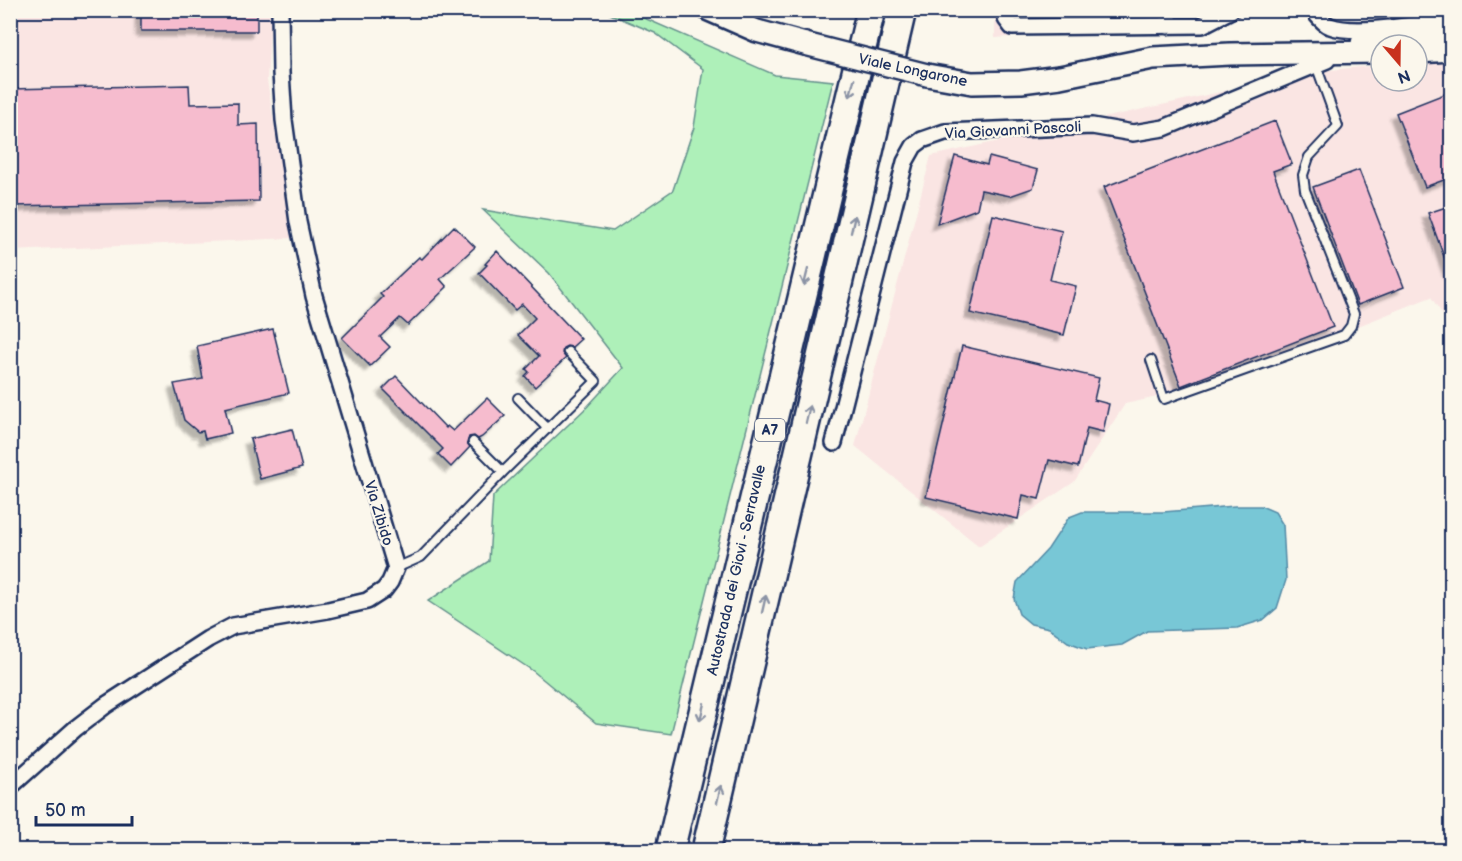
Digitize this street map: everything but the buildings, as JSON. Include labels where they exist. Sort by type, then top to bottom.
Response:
[{"type":"highway","name":"Autostrada dei Giovi - Serravalle","points":[[669,850],[871,10]]},
{"type":"highway","name":"A7","points":[[706,850],[902,10]]},
{"type":"main road","name":"Viale Longarone","points":[[709,10],[757,31],[805,45],[927,75],[972,83],[1021,82],[1060,77],[1153,58],[1230,54],[1369,52]]},
{"type":"main road","name":"Viale Longarone","points":[[1328,54],[1452,34]]},
{"type":"main road","points":[[1429,51],[1452,50]]},
{"type":"street","name":"Via Zibido","points":[[280,10],[284,120],[298,222],[314,296],[396,568]]},
{"type":"street","points":[[1006,15],[1012,27],[1167,18],[1202,26],[1231,10]]},
{"type":"street","points":[[1314,10],[1328,26],[1340,28],[1388,28],[1422,24],[1452,17]]},
{"type":"street","name":"Via Giovanni Pascoli","points":[[834,443],[905,162],[914,146],[922,140],[945,132],[1092,126],[1133,134],[1150,132],[1175,124],[1328,54]]},
{"type":"street","points":[[10,787],[76,728],[106,705],[208,639],[233,626],[367,601],[384,590],[396,568]]},
{"type":"lane","points":[[1151,360],[1164,399],[1344,335],[1351,326],[1354,314],[1305,190],[1303,175],[1309,157],[1338,126],[1328,54]]},
{"type":"lane","points":[[396,568],[421,557],[596,381],[568,351]]},
{"type":"lane","points":[[518,398],[548,429]]},
{"type":"lane","points":[[473,442],[503,472]]},
{"type":"shaded area","points":[[10,11],[271,11],[267,80],[293,238],[11,251]]},
{"type":"shaded area","points":[[995,11],[1202,11],[1167,27],[995,38]]},
{"type":"shaded area","points":[[1451,59],[1451,327],[1431,297],[1208,386],[1125,404],[1074,482],[979,546],[855,446],[931,156],[1311,72],[1369,66],[1369,93],[1429,93],[1429,61]]},
{"type":"green space","points":[[603,11],[628,11],[775,75],[833,81],[671,734],[596,723],[533,671],[428,601],[489,561],[493,496],[587,407],[623,368],[549,273],[483,210],[613,231],[673,190],[694,127],[703,69],[655,33]]},
{"type":"water","points":[[1261,506],[1275,512],[1283,525],[1286,580],[1277,608],[1263,620],[1237,628],[1147,631],[1122,645],[1087,649],[1068,642],[1049,628],[1031,624],[1019,614],[1014,599],[1017,582],[1048,549],[1069,517],[1082,512],[1163,512]]}]
